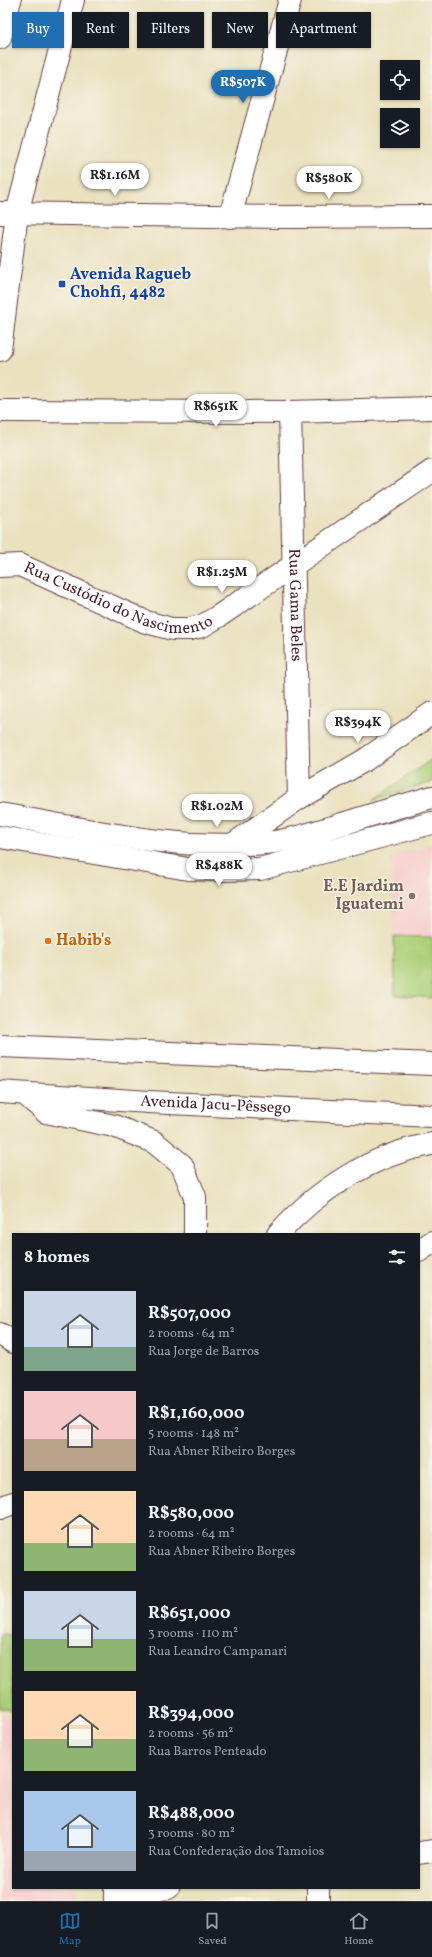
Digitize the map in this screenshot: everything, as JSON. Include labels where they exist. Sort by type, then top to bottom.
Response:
[{"type":"main road","points":[[0,38],[10,0]]},
{"type":"main road","points":[[0,350],[9,213],[73,0]]},
{"type":"main road","points":[[230,216],[290,0]]},
{"type":"main road","points":[[9,213],[230,216],[432,216]]},
{"type":"main road","points":[[0,410],[290,412],[432,408]]},
{"type":"main road","name":"Rua Gama Beles","points":[[290,412],[292,567],[299,798]]},
{"type":"main road","name":"Rua Custódio do Nascimento","points":[[0,566],[20,565],[146,622],[172,629],[190,629],[202,626],[219,616],[432,471]]},
{"type":"main road","points":[[232,846],[299,798],[365,760],[432,713]]},
{"type":"main road","points":[[0,814],[113,834],[192,844],[232,846],[276,841],[305,834],[432,797]]},
{"type":"main road","points":[[0,837],[188,869],[230,870],[260,869],[432,823]]},
{"type":"main road","points":[[0,1046],[432,1064]]},
{"type":"main road","name":"Avenida Jacu-Pêssego","points":[[0,1092],[26,1095],[432,1116]]},
{"type":"main road","points":[[26,1095],[46,1112],[114,1126],[154,1142],[182,1165],[195,1197],[195,1233]]},
{"type":"main road","points":[[279,1233],[294,1216],[336,1183],[378,1160],[432,1144]]},
{"type":"main road","points":[[420,1250],[432,1242]]},
{"type":"main road","points":[[0,1334],[12,1341]]},
{"type":"main road","points":[[0,1508],[12,1503]]},
{"type":"main road","points":[[420,1853],[432,1851]]},
{"type":"main road","points":[[115,1895],[160,1889]]},
{"type":"main road","points":[[318,1889],[318,1901]]},
{"type":"shaded area","name":"E.E Jardim Iguatemi","points":[[432,844],[432,936],[394,936],[391,856]]},
{"type":"shaded area","points":[[0,1716],[12,1719],[12,1889],[77,1889],[77,1901],[0,1901]]},
{"type":"green space","points":[[432,759],[432,782],[373,800]]},
{"type":"green space","points":[[394,936],[432,937],[432,998],[395,995]]},
{"type":"green space","points":[[0,1633],[12,1636],[12,1711],[0,1708]]},
{"type":"place","name":"Avenida Ragueb Chohfi, 4482","points":[[62,284]]},
{"type":"place","name":"E.E Jardim Iguatemi","points":[[412,896]]},
{"type":"place","name":"Habib's","points":[[48,941]]}]
